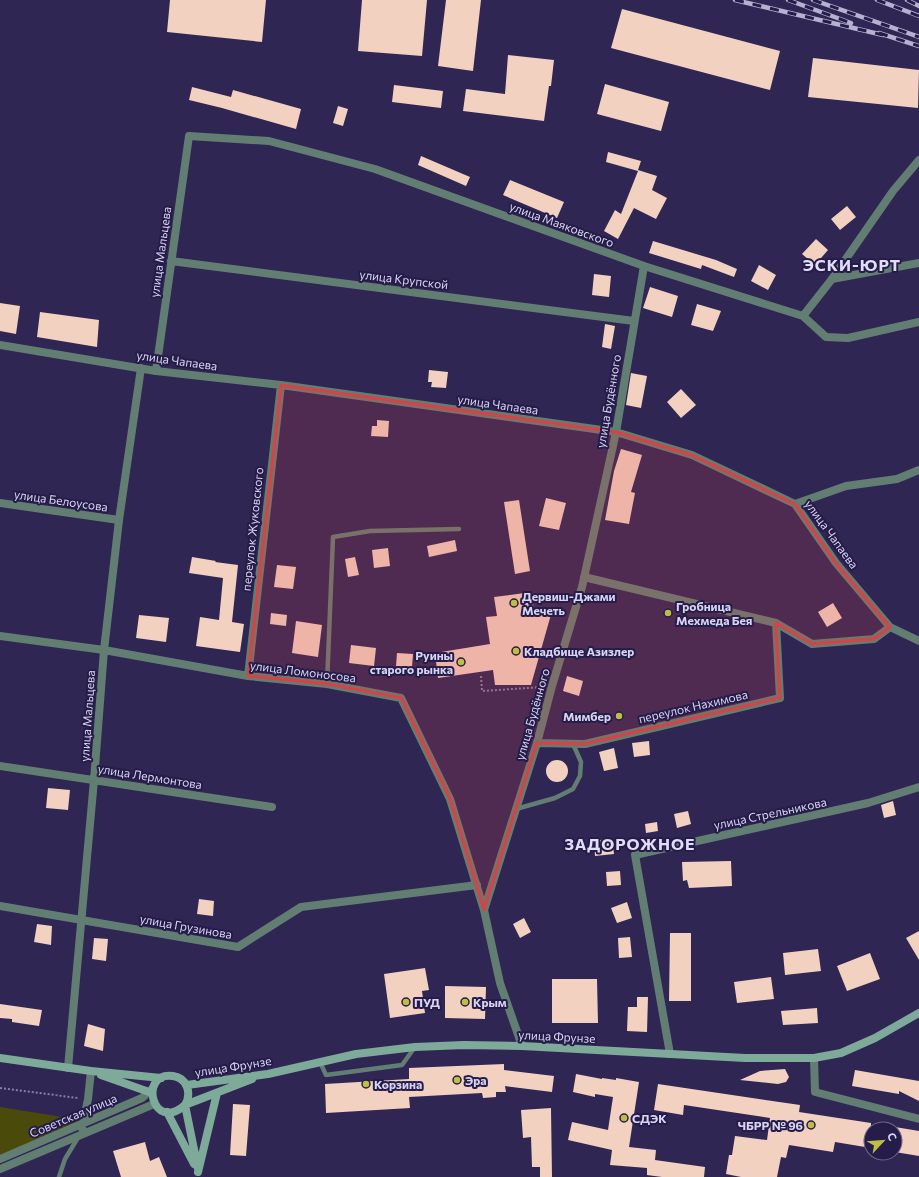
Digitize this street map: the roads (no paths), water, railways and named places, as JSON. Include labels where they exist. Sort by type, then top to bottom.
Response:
[{"type":"main road","name":"улица Фрунзе","points":[[186,1085],[268,1074],[356,1054],[415,1047],[464,1045],[522,1046],[745,1058],[814,1058],[841,1053],[875,1038],[919,1013]]},
{"type":"main road","points":[[0,1058],[91,1071],[161,1078],[172,1076],[178,1077],[186,1085],[189,1095],[185,1105],[198,1175]]},
{"type":"main road","points":[[91,1071],[152,1090]]},
{"type":"main road","points":[[161,1078],[156,1082],[152,1090],[154,1104],[162,1111],[167,1112],[179,1111],[185,1105],[268,1074]]},
{"type":"main road","points":[[198,1175],[217,1092]]},
{"type":"main road","points":[[167,1112],[198,1175]]},
{"type":"street","name":"улица Мальцева","points":[[156,371],[189,136]]},
{"type":"street","name":"улица Маяковского","points":[[189,136],[269,141],[375,170],[644,266],[803,316],[826,338],[848,338],[919,322]]},
{"type":"street","points":[[803,316],[832,279],[893,191],[919,160]]},
{"type":"street","name":"улица Крупской","points":[[171,261],[634,321]]},
{"type":"street","points":[[832,279],[919,263]]},
{"type":"street","name":"улица Будённого","points":[[522,1046],[500,984],[484,910],[537,743],[584,577],[616,432],[644,266]]},
{"type":"street","name":"улица Чапаева","points":[[0,344],[156,371],[280,385],[616,432],[692,455],[795,504],[836,563],[890,627],[919,641]]},
{"type":"street","name":"улица Мальцева","points":[[68,1068],[104,650],[119,520],[141,368]]},
{"type":"street","name":"переулок Жуковского","points":[[248,676],[280,385]]},
{"type":"street","points":[[795,504],[846,486],[897,479],[919,471]]},
{"type":"street","name":"улица Белоусова","points":[[0,503],[119,520]]},
{"type":"street","points":[[584,577],[776,623],[812,644],[874,638],[890,627]]},
{"type":"street","name":"переулок Нахимова","points":[[537,743],[585,744],[780,698],[776,623]]},
{"type":"street","name":"улица Ломоносова","points":[[0,636],[104,650],[248,676],[327,684],[401,698],[450,799],[484,910]]},
{"type":"street","name":"улица Лермонтова","points":[[0,766],[272,807]]},
{"type":"street","name":"улица Стрельникова","points":[[670,1054],[635,855],[868,803],[919,787]]},
{"type":"street","name":"улица Грузинова","points":[[0,906],[238,947],[301,907],[477,885]]},
{"type":"street","points":[[814,1058],[815,1092],[919,1119]]},
{"type":"street","points":[[80,1135],[88,1099],[91,1071]]},
{"type":"street","name":"Советская улица","points":[[0,1159],[142,1098],[152,1090]]},
{"type":"street","points":[[0,1168],[154,1104]]},
{"type":"lane","points":[[327,684],[333,537],[370,531],[459,529]]},
{"type":"lane","points":[[516,809],[555,798],[573,789],[580,776],[581,762],[573,744]]},
{"type":"lane","points":[[320,1062],[326,1075],[402,1065],[415,1047]]},
{"type":"lane","points":[[59,1177],[65,1159],[80,1135]]},
{"type":"railway","points":[[735,0],[883,35]]},
{"type":"railway","points":[[788,0],[851,23]]},
{"type":"railway","points":[[813,0],[919,37]]},
{"type":"railway","points":[[877,0],[919,16]]},
{"type":"railway","points":[[907,0],[919,6]]},
{"type":"railway","points":[[879,33],[919,46]]},
{"type":"place","name":"Дервиш-Джами Мечеть","points":[[514,603]]},
{"type":"place","name":"Гробница Мехмеда Бея","points":[[668,613]]},
{"type":"place","name":"Кладбище Азизлер","points":[[516,651]]},
{"type":"place","name":"Руины старого рынка","points":[[461,662]]},
{"type":"place","name":"Мимбер","points":[[619,716]]},
{"type":"place","name":"ПУД","points":[[406,1002]]},
{"type":"place","name":"Крым","points":[[465,1002]]},
{"type":"place","name":"Эра","points":[[457,1080]]},
{"type":"place","name":"Корзина","points":[[366,1084]]},
{"type":"place","name":"СДЭК","points":[[624,1118]]},
{"type":"place","name":"ЧБРР № 96","points":[[811,1125]]},
{"type":"district","name":"ЭСКИ-ЮРТ","points":[[852,264]]},
{"type":"district","name":"ЗАДОРОЖНОЕ","points":[[630,843]]}]
